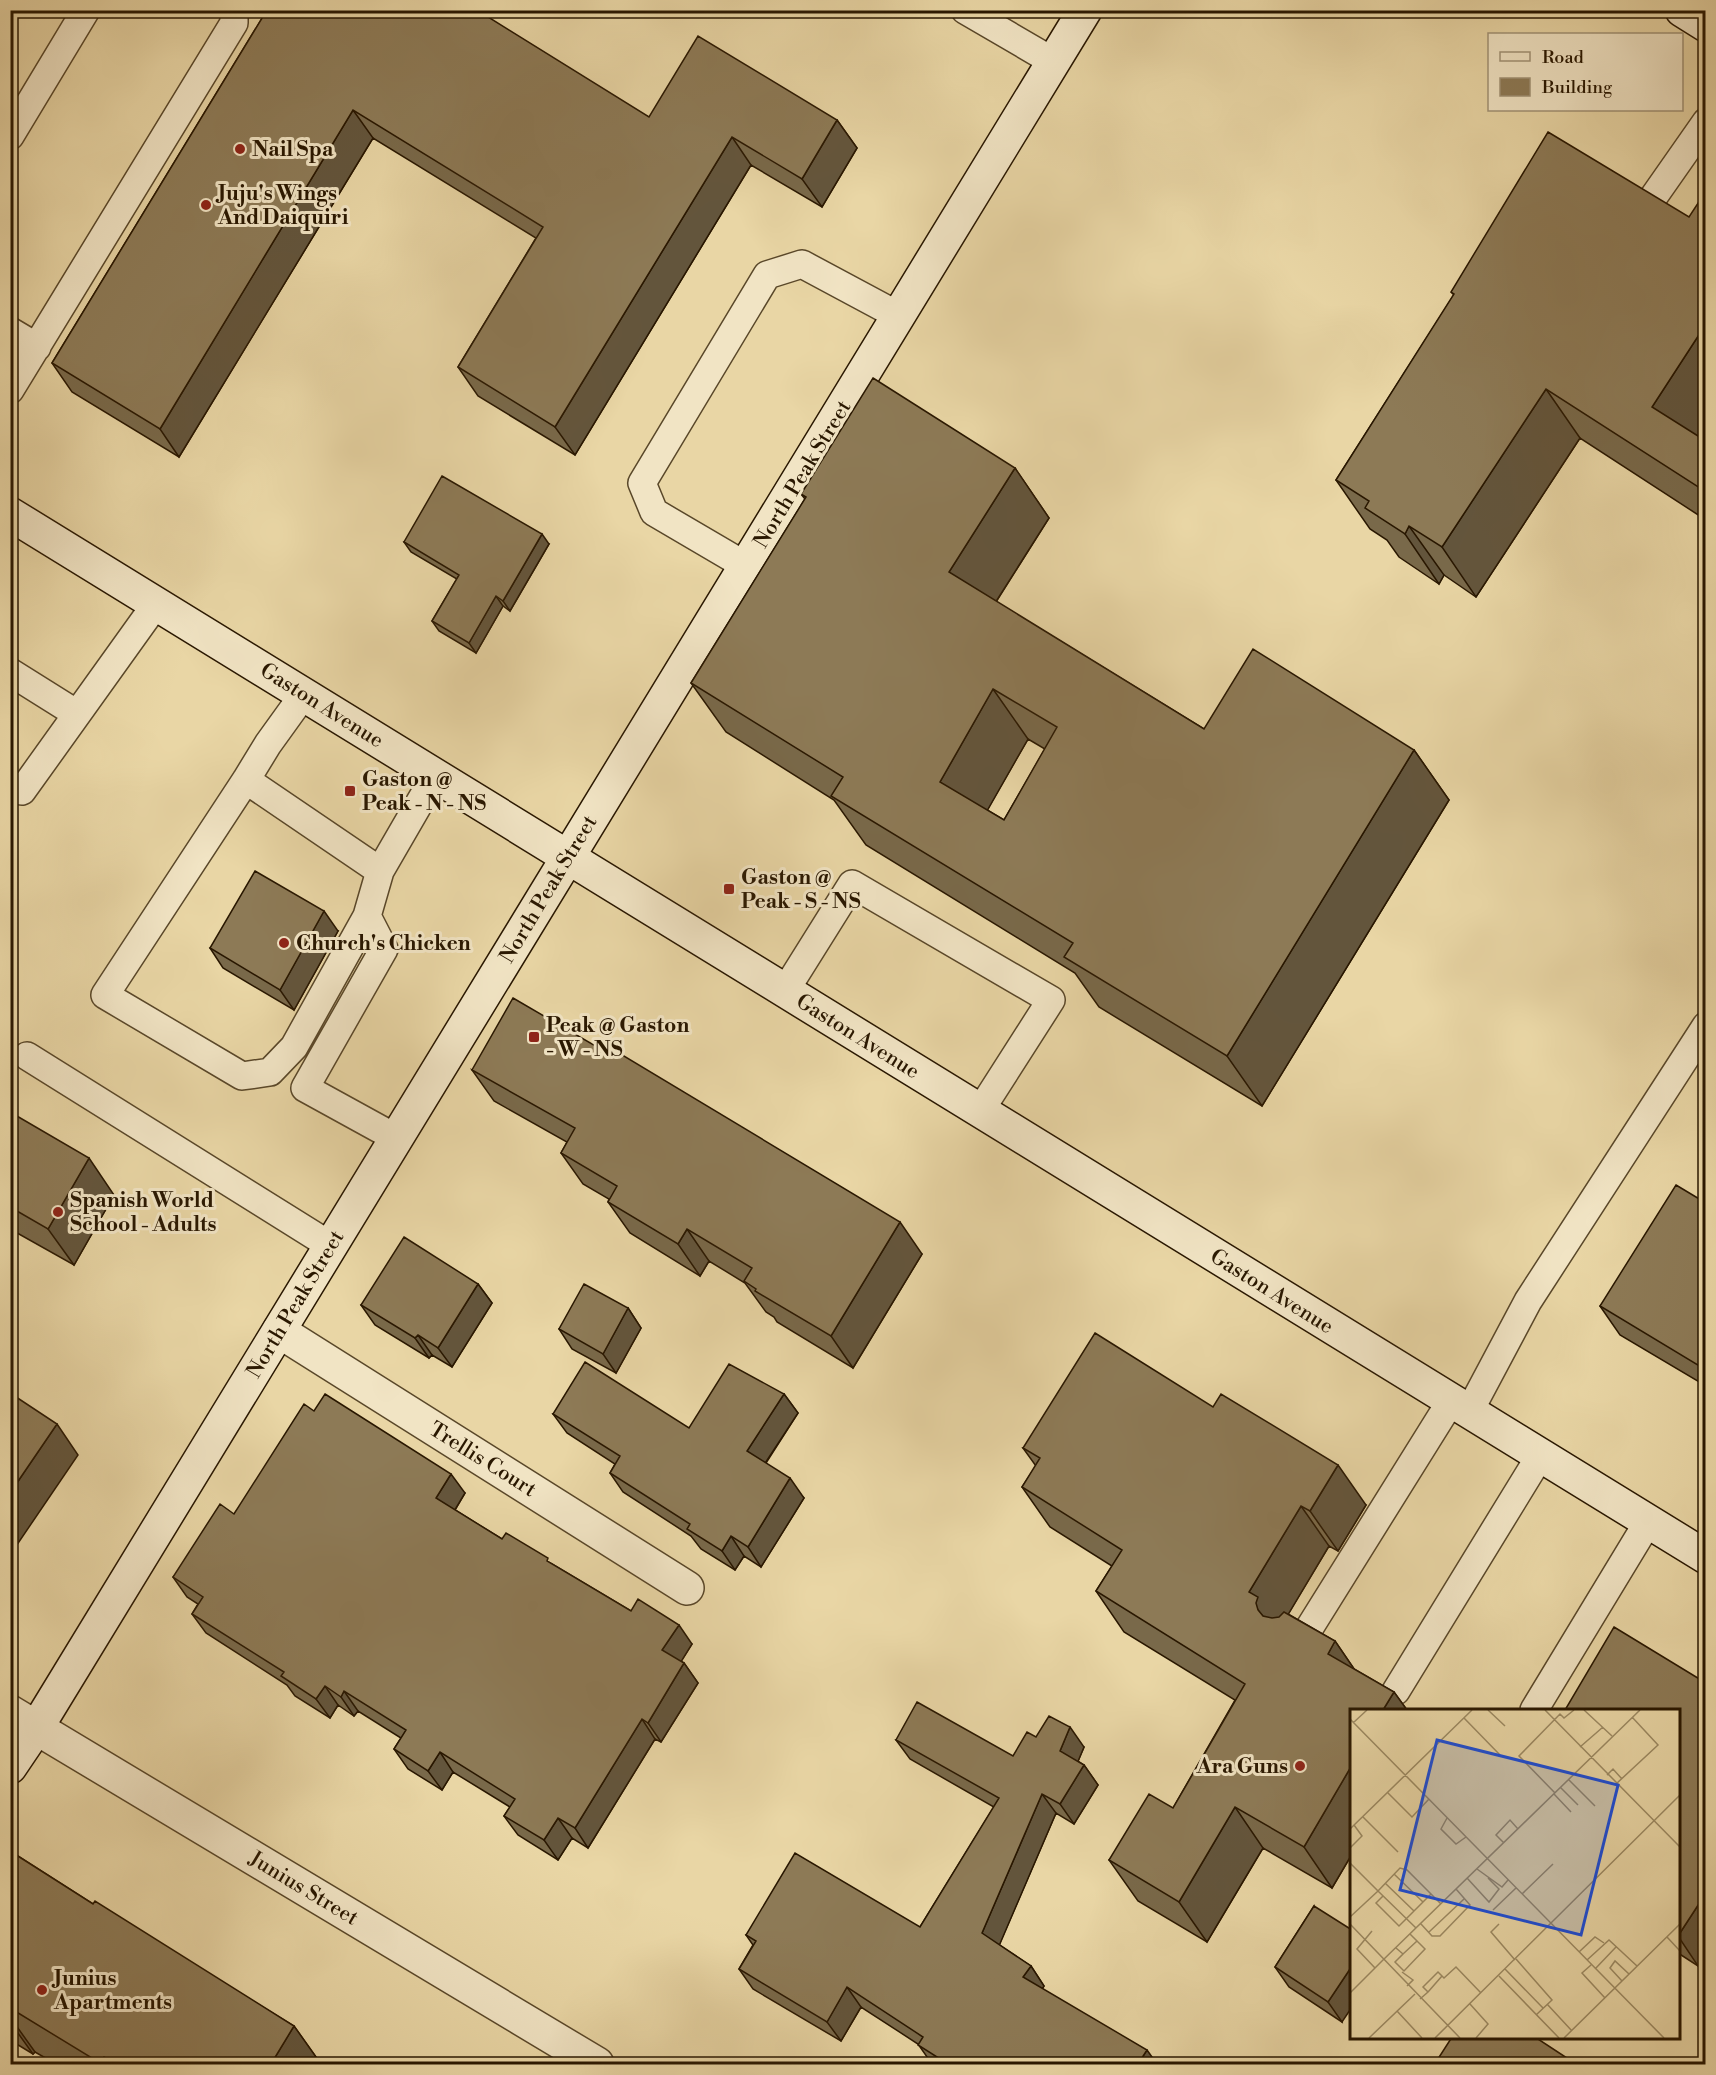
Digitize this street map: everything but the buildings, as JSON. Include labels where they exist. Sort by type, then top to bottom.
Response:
[{"type":"main road","name":"North Peak Street","points":[[10,1767],[24,1720],[279,1331],[1085,10]]},
{"type":"main road","points":[[1682,10],[1706,25]]},
{"type":"main road","name":"Gaston Avenue","points":[[10,514],[1706,1557]]},
{"type":"main road","name":"Trellis Court","points":[[279,1331],[687,1588]]},
{"type":"main road","name":"Junius Street","points":[[24,1720],[597,2064]]},
{"type":"lane","points":[[10,136],[86,10]]},
{"type":"lane","points":[[10,390],[234,23],[234,10]]},
{"type":"lane","points":[[965,10],[1054,62]]},
{"type":"lane","points":[[1650,202],[1706,122]]},
{"type":"lane","points":[[746,566],[654,512],[642,483],[767,275],[802,264],[899,316]]},
{"type":"lane","points":[[10,331],[37,347]]},
{"type":"lane","points":[[10,784],[22,791],[156,604]]},
{"type":"lane","points":[[10,672],[77,714]]},
{"type":"lane","points":[[304,694],[268,744],[105,995],[242,1076],[270,1072],[294,1047],[367,916],[380,871],[435,776]]},
{"type":"lane","points":[[246,780],[380,871]]},
{"type":"lane","points":[[785,991],[852,884],[1051,1000],[980,1111]]},
{"type":"lane","points":[[367,916],[384,949],[305,1088],[396,1138]]},
{"type":"lane","points":[[1300,1642],[1460,1406],[1706,1026]]},
{"type":"lane","points":[[27,1056],[331,1246]]},
{"type":"lane","points":[[1396,1690],[1540,1456]]},
{"type":"lane","points":[[1535,1709],[1648,1522]]},
{"type":"place","name":"Nail Spa","points":[[240,149]]},
{"type":"place","name":"Juju's Wings And Daiquiri","points":[[206,205]]},
{"type":"place","name":"Gaston @ Peak - N - NS","points":[[350,791]]},
{"type":"place","name":"Gaston @ Peak - S - NS","points":[[729,889]]},
{"type":"place","name":"Church's Chicken","points":[[284,943]]},
{"type":"place","name":"Peak @ Gaston - W - NS","points":[[534,1037]]},
{"type":"place","name":"Spanish World School - Adults","points":[[58,1212]]},
{"type":"place","name":"Ara Guns","points":[[1300,1766]]},
{"type":"place","name":"Junius Apartments","points":[[42,1990]]}]
